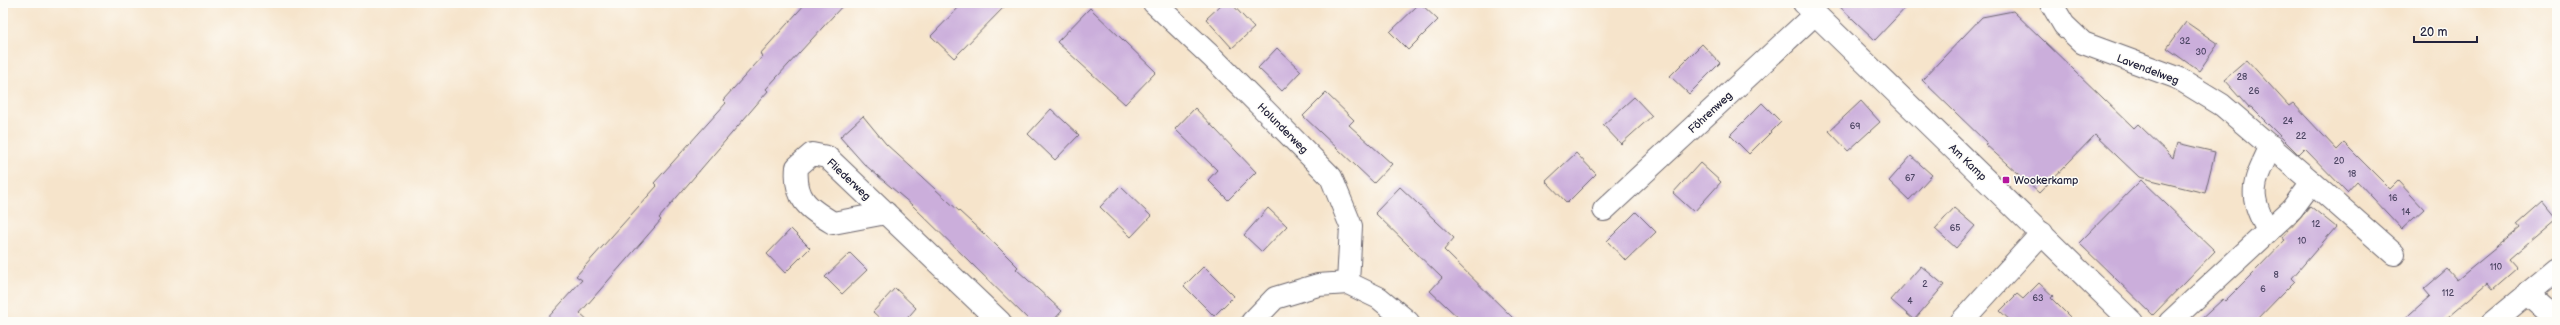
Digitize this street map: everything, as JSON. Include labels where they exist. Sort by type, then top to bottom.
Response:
[{"type":"street","name":"Holunderweg","points":[[1154,3],[1213,58],[1331,177],[1352,226],[1348,284]]},
{"type":"street","name":"Lavendelweg","points":[[2051,3],[2064,25],[2083,43],[2178,78],[2222,106],[2271,146],[2394,254]]},
{"type":"street","name":"Föhrenweg","points":[[1604,210],[1810,9]]},
{"type":"street","name":"Am Kamp","points":[[1810,9],[2132,322]]},
{"type":"street","points":[[2268,230],[2258,213],[2253,192],[2271,146]]},
{"type":"street","points":[[2170,322],[2243,257],[2268,230],[2292,209],[2312,182]]},
{"type":"street","points":[[886,213],[1000,322]]},
{"type":"street","points":[[1961,322],[2042,234]]},
{"type":"street","points":[[2493,322],[2557,268]]},
{"type":"street","points":[[1252,322],[1275,298],[1318,285],[1348,284],[1379,298],[1408,322]]},
{"type":"street","points":[[2527,293],[2557,320]]},
{"type":"building","points":[[806,3],[845,3],[766,89],[768,91],[659,218],[661,220],[580,313],[590,322],[544,322],[582,280],[576,276],[657,186],[654,183],[726,103],[723,100],[763,56],[760,54]]},
{"type":"building","points":[[963,3],[1008,3],[954,58],[931,36]]},
{"type":"building","points":[[1223,3],[1231,3],[1254,28],[1232,48],[1206,19]]},
{"type":"building","points":[[1420,3],[1438,20],[1408,50],[1390,32]]},
{"type":"building","points":[[1836,3],[1910,3],[1875,40]]},
{"type":"building","points":[[1090,8],[1156,72],[1125,104],[1057,42]]},
{"type":"building","points":[[2013,11],[2134,128],[2138,124],[2173,158],[2177,143],[2215,152],[2205,193],[2139,177],[2095,135],[2039,193],[1985,144],[1987,143],[1922,80],[1982,17]]},
{"type":"building","points":[[2186,22],[2218,44],[2199,71],[2167,48]]},
{"type":"building","points":[[1702,44],[1720,63],[1689,94],[1670,76]]},
{"type":"building","points":[[1277,48],[1301,71],[1282,91],[1258,68]]},
{"type":"building","points":[[2247,60],[2289,106],[2293,103],[2337,150],[2344,143],[2390,189],[2398,181],[2424,209],[2402,229],[2357,181],[2347,192],[2304,148],[2298,154],[2251,107],[2249,108],[2224,80]]},
{"type":"building","points":[[1326,93],[1354,120],[1349,125],[1392,164],[1374,183],[1303,116]]},
{"type":"building","points":[[1634,97],[1652,116],[1621,144],[1603,125]]},
{"type":"building","points":[[1861,101],[1880,122],[1848,151],[1829,131]]},
{"type":"building","points":[[1762,103],[1781,122],[1749,154],[1730,135]]},
{"type":"building","points":[[1195,108],[1256,172],[1228,200],[1208,180],[1217,170],[1175,129]]},
{"type":"building","points":[[1051,109],[1079,135],[1055,160],[1028,134]]},
{"type":"building","points":[[863,116],[886,144],[996,245],[1018,267],[1016,269],[1062,311],[1052,322],[1031,322],[912,205],[864,164],[840,137]]},
{"type":"building","points":[[1576,153],[1596,174],[1567,203],[1546,181]]},
{"type":"building","points":[[1911,156],[1932,175],[1909,200],[1889,181]]},
{"type":"building","points":[[1700,163],[1721,182],[1694,212],[1673,193]]},
{"type":"building","points":[[2141,180],[2215,251],[2153,315],[2079,243]]},
{"type":"building","points":[[1120,186],[1151,216],[1131,237],[1100,207]]},
{"type":"building","points":[[1400,187],[1454,238],[1444,250],[1517,322],[1463,322],[1430,291],[1442,278],[1375,213]]},
{"type":"building","points":[[2543,201],[2557,218],[2509,259],[2517,268],[2493,289],[2488,283],[2442,322],[2401,322],[2430,296],[2424,289],[2447,269],[2457,280],[2520,228],[2517,224]]},
{"type":"building","points":[[2310,206],[2336,227],[2292,278],[2295,281],[2255,322],[2198,322],[2223,299],[2225,301],[2285,240],[2282,238]]},
{"type":"building","points":[[1268,208],[1287,226],[1262,252],[1244,235]]},
{"type":"building","points":[[1954,208],[1975,226],[1956,248],[1935,229]]},
{"type":"building","points":[[1636,212],[1656,232],[1626,261],[1607,241]]},
{"type":"building","points":[[791,229],[810,248],[785,273],[767,254]]},
{"type":"building","points":[[850,253],[867,270],[842,294],[825,277]]},
{"type":"building","points":[[1204,266],[1234,296],[1214,316],[1184,286]]},
{"type":"building","points":[[1921,266],[1944,285],[1914,320],[1891,300]]},
{"type":"building","points":[[2039,283],[2053,296],[2051,298],[2075,322],[2012,322],[2000,311],[2017,294],[2023,299]]},
{"type":"building","points":[[895,288],[916,308],[904,322],[884,322],[873,312]]},
{"type":"place","name":"Wookerkamp","points":[[2006,180]]}]
